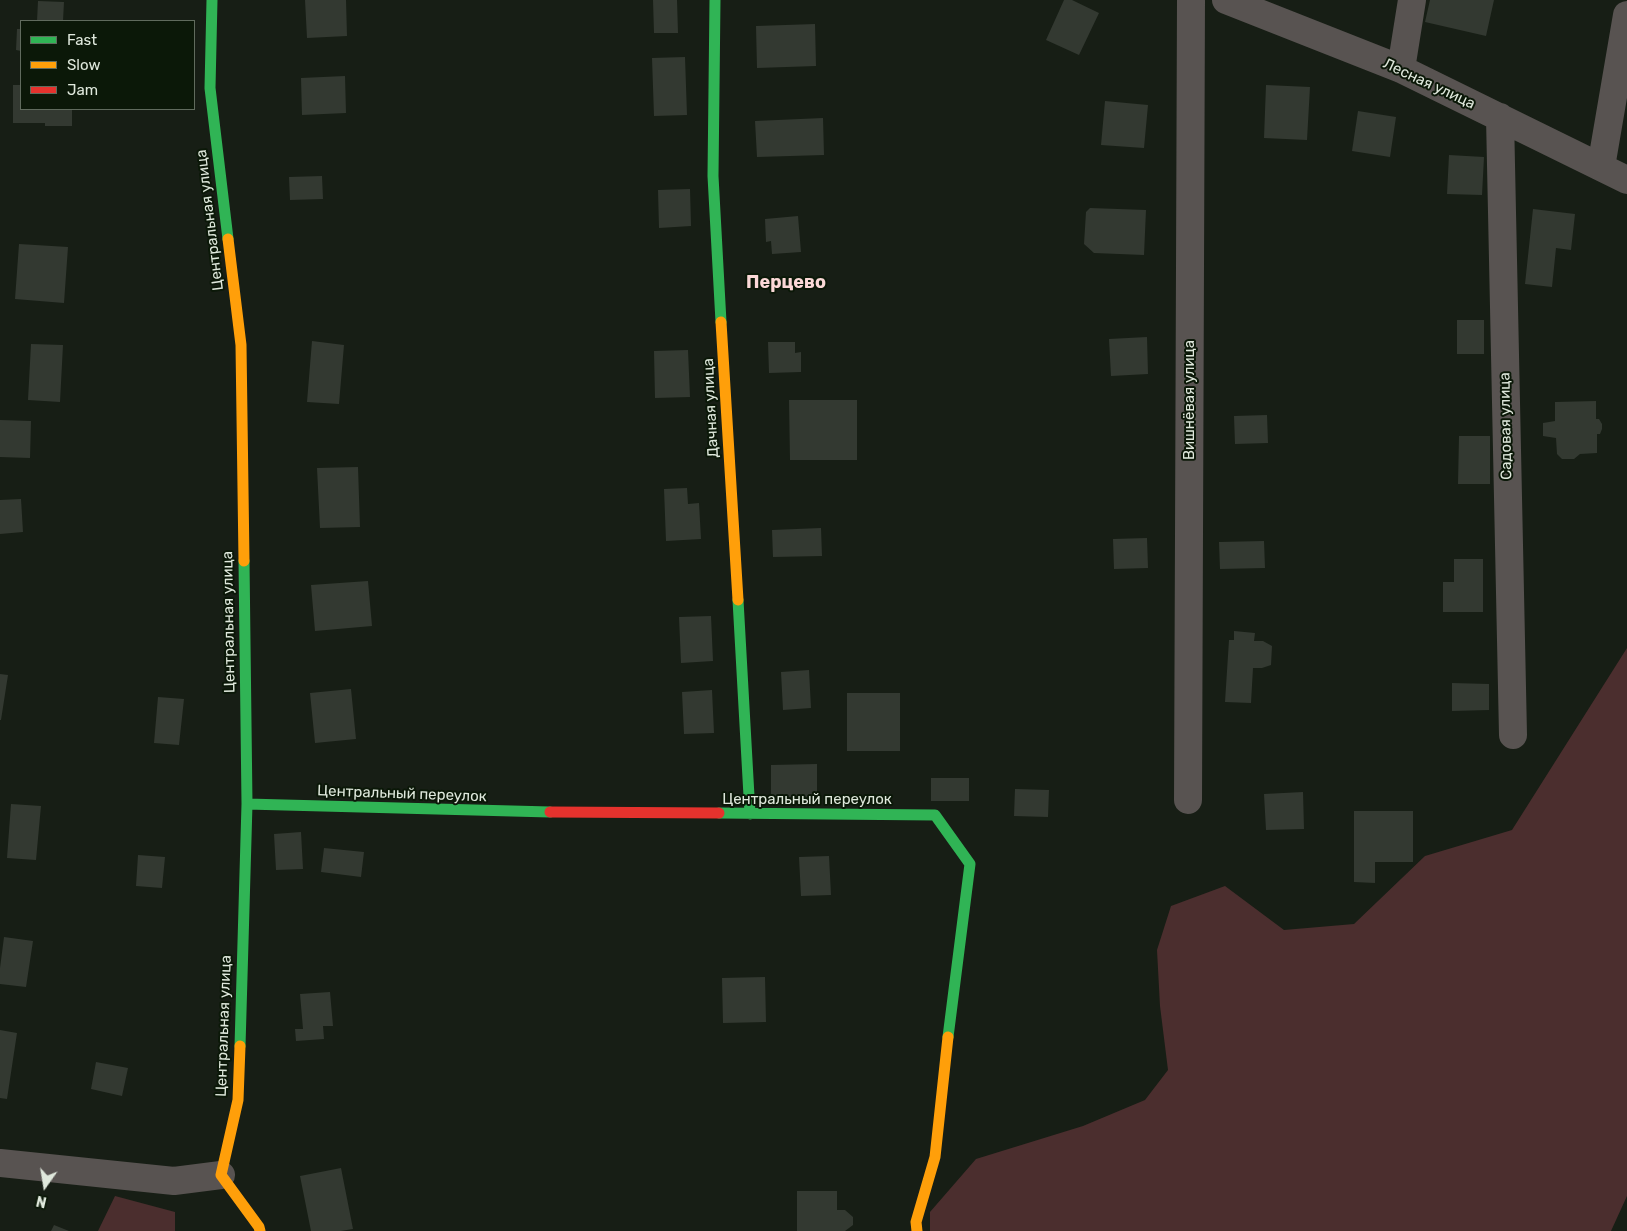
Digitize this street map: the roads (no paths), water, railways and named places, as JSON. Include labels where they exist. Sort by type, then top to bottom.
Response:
[{"type":"street","name":"Центральная улица","points":[[212,0],[210,88],[241,345],[247,804],[238,1100],[221,1175]]},
{"type":"street","name":"Дачная улица","points":[[715,0],[712,176],[750,814]]},
{"type":"street","name":"Вишнёвая улица","points":[[1188,800],[1191,0]]},
{"type":"street","name":"Лесная улица","points":[[1226,0],[1401,69],[1627,180]]},
{"type":"street","points":[[1401,69],[1412,0]]},
{"type":"street","points":[[1601,167],[1627,14]]},
{"type":"street","name":"Садовая улица","points":[[1500,117],[1513,735]]},
{"type":"street","name":"Центральный переулок","points":[[247,804],[485,812],[935,816],[970,864],[949,1027],[935,1157],[916,1222],[917,1231]]},
{"type":"street","points":[[0,1163],[174,1181],[221,1175],[260,1227],[260,1231]]},
{"type":"district","name":"Перцево","points":[[786,283]]}]
